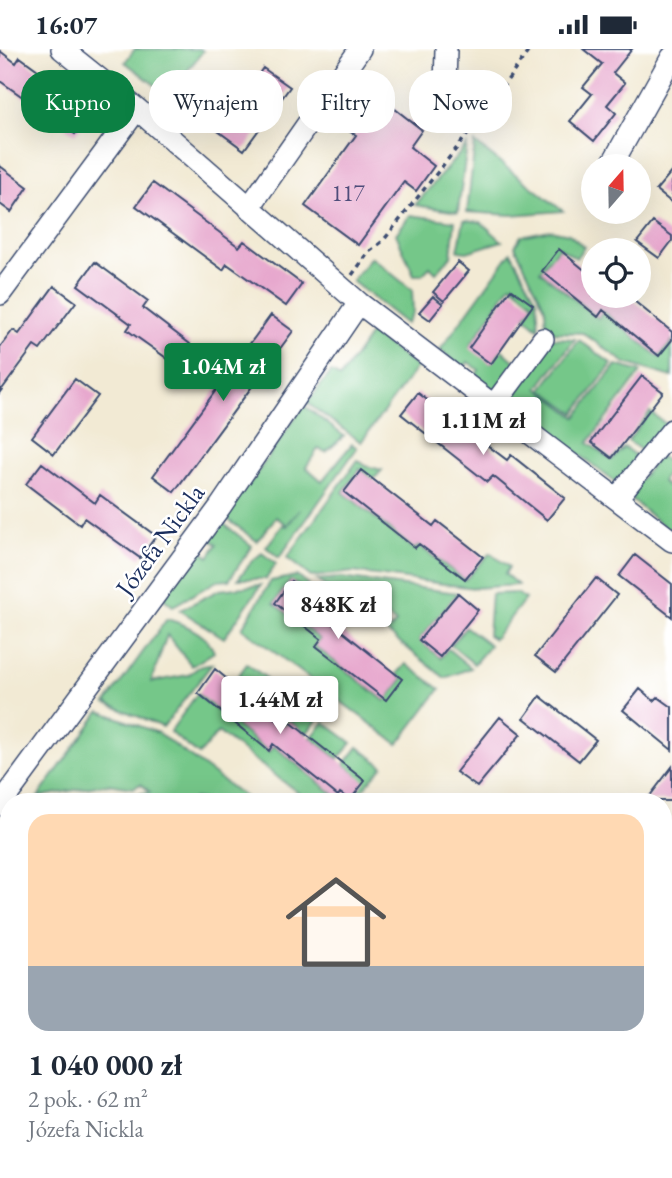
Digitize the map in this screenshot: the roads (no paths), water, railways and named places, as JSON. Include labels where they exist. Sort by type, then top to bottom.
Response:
[{"type":"street","points":[[62,49],[137,109],[359,303],[672,541]]},
{"type":"street","points":[[249,208],[360,49]]},
{"type":"street","points":[[445,70],[446,49]]},
{"type":"street","points":[[618,154],[672,57]]},
{"type":"street","points":[[0,294],[137,109]]},
{"type":"street","name":"Józefa Nickla","points":[[9,793],[220,507],[359,303]]},
{"type":"street","points":[[494,405],[543,339]]},
{"type":"street","points":[[617,498],[672,430]]}]
